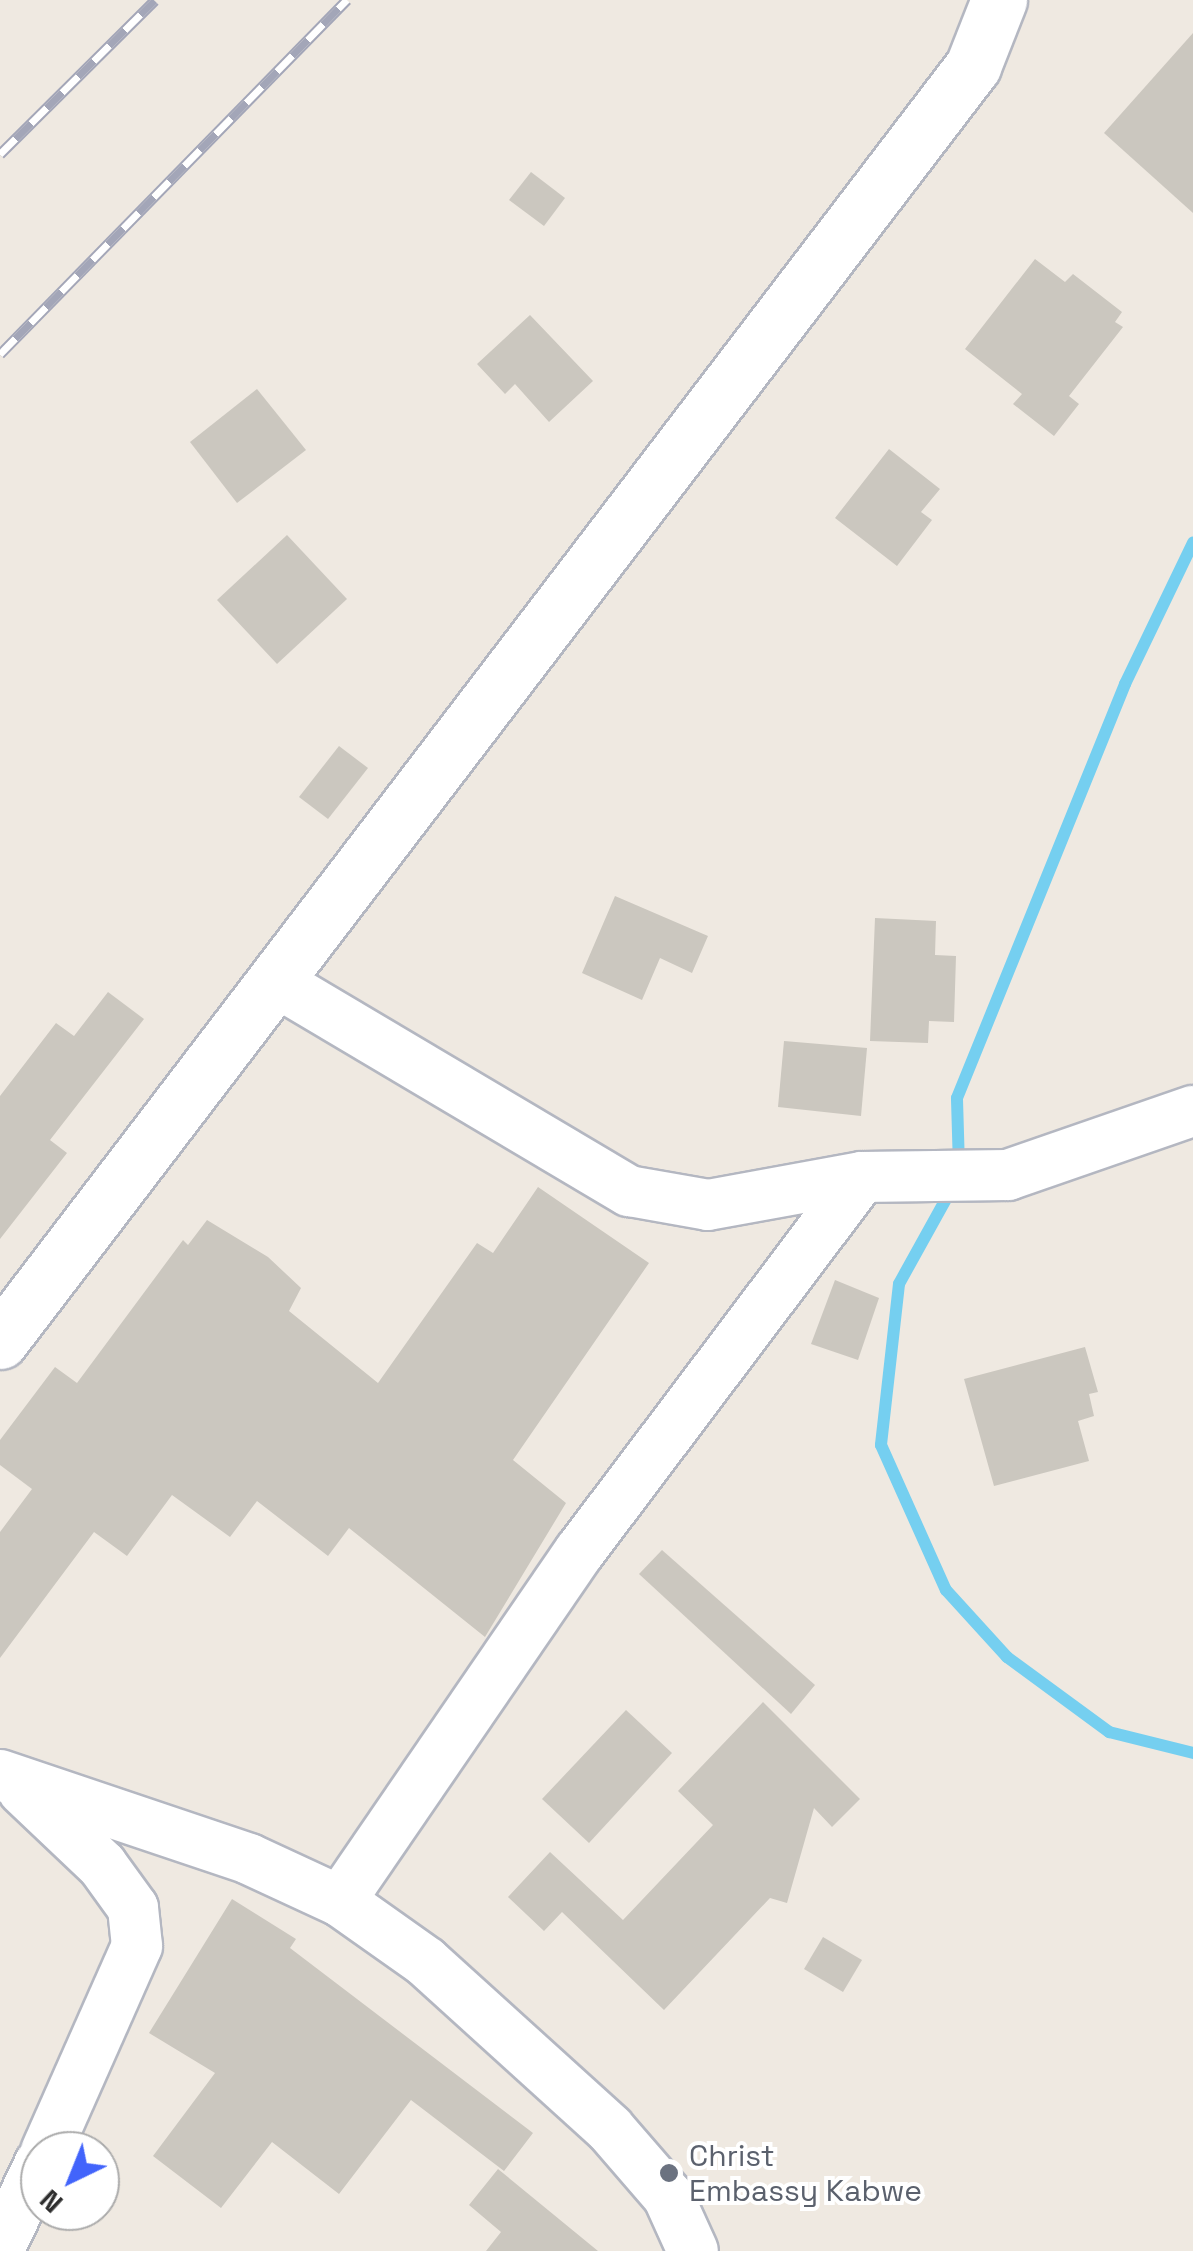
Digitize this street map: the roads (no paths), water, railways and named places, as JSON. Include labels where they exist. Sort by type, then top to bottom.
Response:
[{"type":"street","points":[[973,66],[999,0]]},
{"type":"street","points":[[0,1341],[280,984],[1024,0]]},
{"type":"street","points":[[280,984],[630,1190],[708,1205],[884,1176],[1008,1175],[1193,1111]]},
{"type":"street","points":[[340,1901],[580,1550],[884,1176]]},
{"type":"street","points":[[4,1776],[249,1859],[340,1901],[426,1962],[610,2129],[668,2196],[693,2251]]},
{"type":"street","points":[[4,1776],[102,1864],[133,1908],[137,1946],[55,2131]]},
{"type":"street","points":[[0,2246],[20,2204]]},
{"type":"waterway","points":[[959,1167],[957,1098],[1125,684],[1193,543]]},
{"type":"waterway","points":[[951,1190],[899,1284],[881,1445],[946,1590],[1007,1657],[1109,1732],[1193,1753]]},
{"type":"railway","points":[[0,154],[155,0]]},
{"type":"railway","points":[[0,354],[347,0]]},
{"type":"place","name":"Christ Embassy Kabwe","points":[[669,2173]]}]
